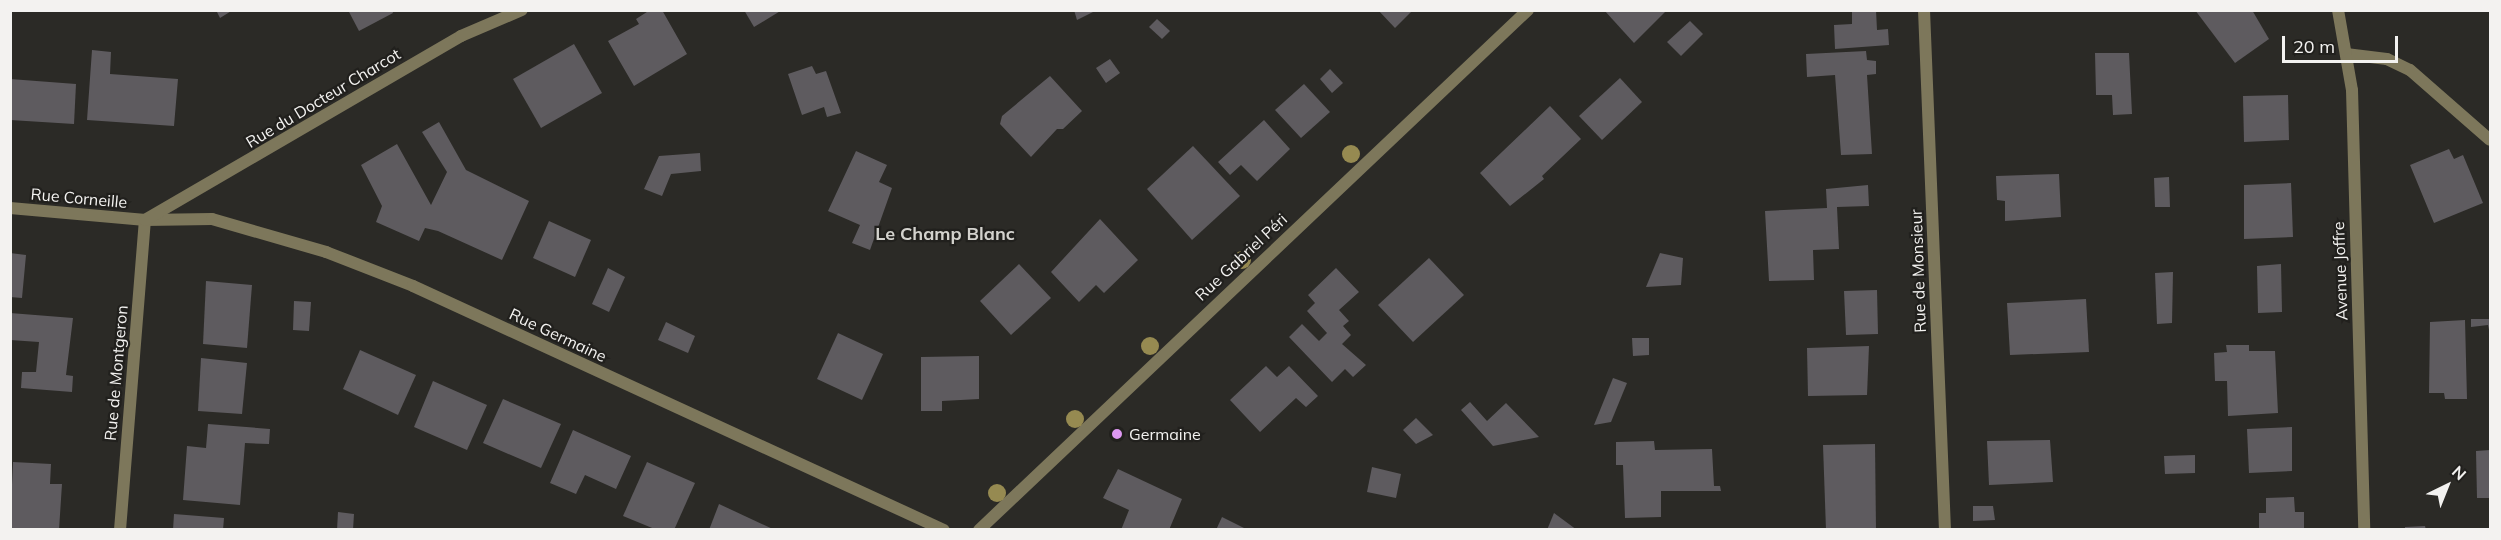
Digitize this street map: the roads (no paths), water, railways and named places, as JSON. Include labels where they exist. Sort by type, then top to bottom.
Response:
[{"type":"street","name":"Rue du Docteur Charcot","points":[[145,220],[462,36],[522,10]]},
{"type":"street","name":"Rue Gabriel Péri","points":[[979,530],[1528,10]]},
{"type":"street","name":"Rue de Monsieur","points":[[1924,10],[1945,530]]},
{"type":"street","name":"Avenue Joffre","points":[[2337,11],[2352,90],[2364,530]]},
{"type":"street","points":[[2346,54],[2387,59],[2410,70],[2490,140]]},
{"type":"street","name":"Rue Corneille","points":[[10,208],[145,220]]},
{"type":"street","name":"Rue Germaine","points":[[145,220],[212,219],[362,264],[944,530]]},
{"type":"street","name":"Rue de Montgeron","points":[[120,530],[145,220]]},
{"type":"place","name":"Germaine","points":[[1117,434]]},
{"type":"district","name":"Le Champ Blanc","points":[[945,234]]}]
